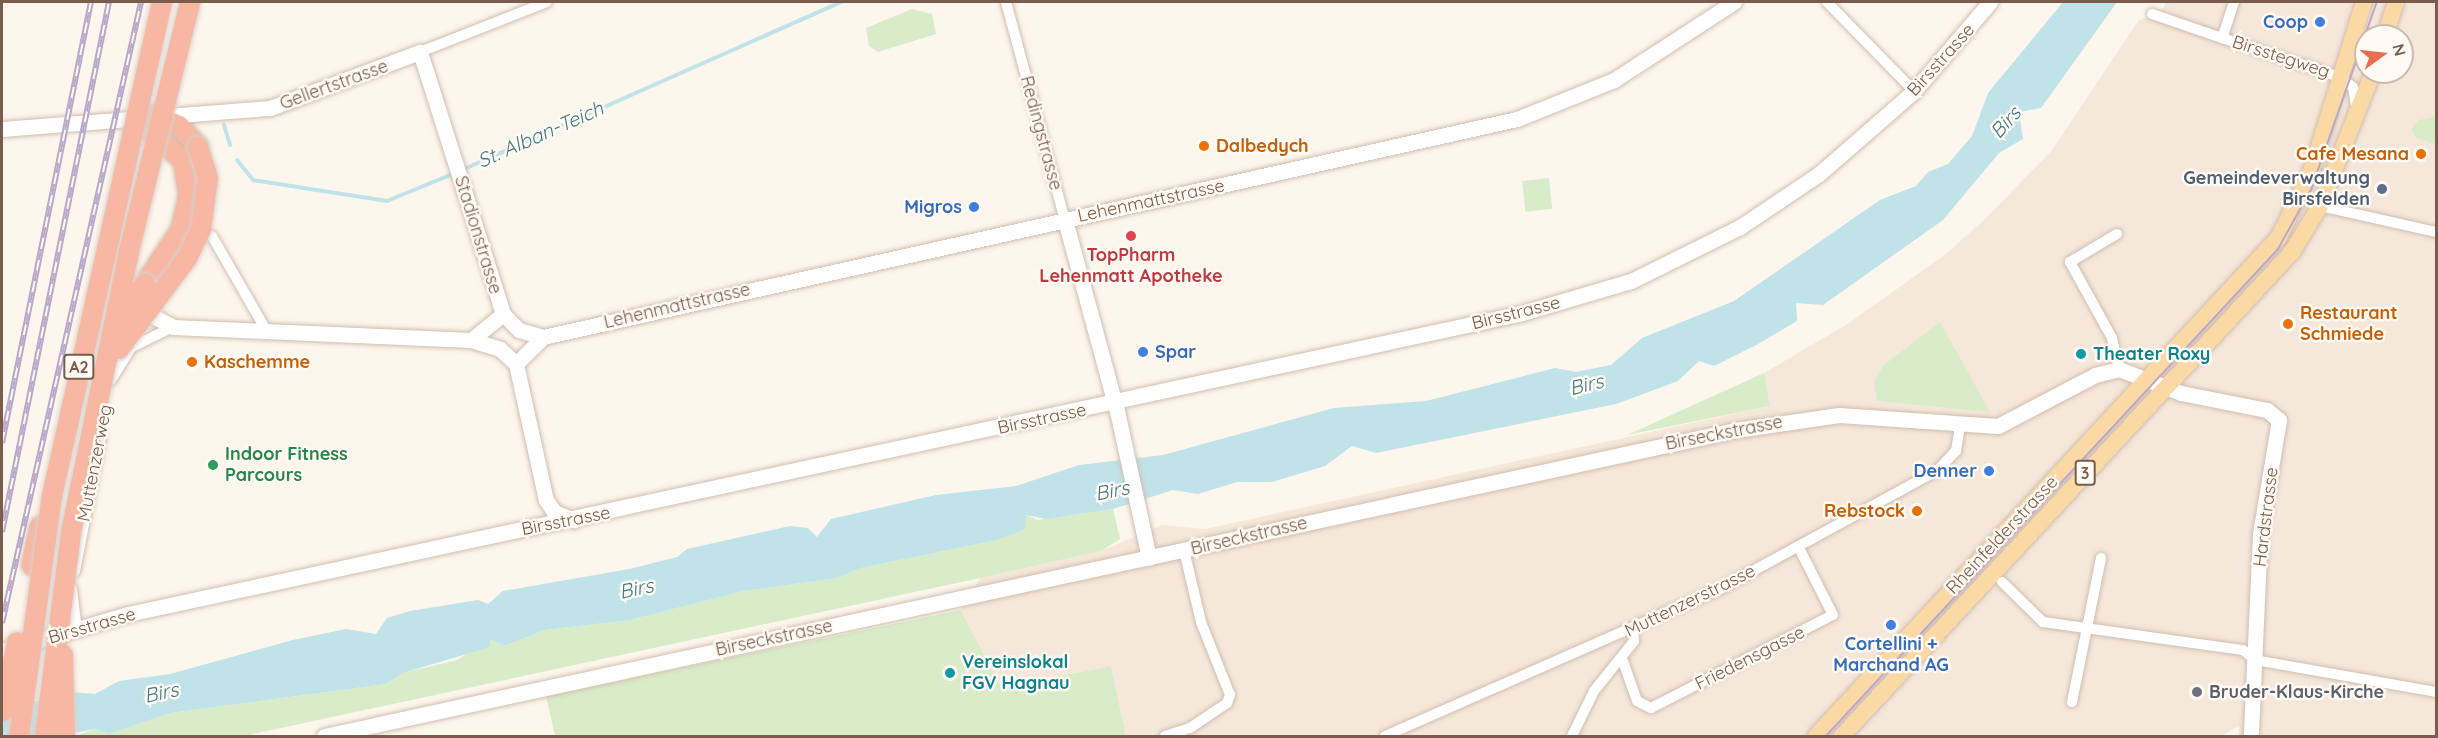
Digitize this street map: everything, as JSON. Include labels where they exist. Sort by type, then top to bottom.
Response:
[{"type":"highway","name":"A2","points":[[19,736],[52,496],[162,2]]},
{"type":"highway","name":"A2","points":[[45,736],[71,532],[129,251],[190,2]]},
{"type":"highway","points":[[65,736],[66,607],[98,419],[119,349],[187,258],[201,229],[208,178],[198,147],[179,126],[151,123]]},
{"type":"highway","points":[[2,719],[66,407],[97,343],[181,230],[189,196],[183,160],[151,123]]},
{"type":"main road","name":"3","points":[[2301,196],[2364,2]]},
{"type":"main road","points":[[2389,24],[2396,2]]},
{"type":"main road","name":"3","points":[[2320,206],[2356,106],[2367,84]]},
{"type":"main road","points":[[2301,196],[2320,206]]},
{"type":"main road","name":"Rheinfelderstrasse","points":[[1816,736],[2145,380],[2251,271],[2301,196]]},
{"type":"main road","name":"Rheinfelderstrasse","points":[[1842,736],[2164,387],[2262,288],[2320,206]]},
{"type":"street","name":"Gellertstrasse","points":[[151,123],[224,111],[281,105],[548,2]]},
{"type":"street","name":"Redingstrasse","points":[[1006,2],[1115,403],[1149,558]]},
{"type":"street","name":"Lehenmattstrasse","points":[[543,337],[1517,119],[1614,80],[1734,2]]},
{"type":"street","points":[[1827,2],[1914,91]]},
{"type":"street","name":"Birsstrasse","points":[[2,651],[128,614],[522,529],[576,520],[1522,314],[1631,281],[1740,227],[1809,181],[1914,91],[1990,2]]},
{"type":"street","name":"Birsstegweg","points":[[2222,38],[2234,2]]},
{"type":"street","name":"Birsstegweg","points":[[2152,14],[2339,76],[2353,87],[2356,106]]},
{"type":"street","name":"Stadionstrasse","points":[[420,52],[503,314]]},
{"type":"street","points":[[2,129],[126,120],[151,123],[156,153],[127,279],[136,306],[173,327],[471,340],[500,349],[516,364],[546,500],[554,512],[576,520]]},
{"type":"street","points":[[2320,206],[2436,232]]},
{"type":"street","points":[[2117,234],[2070,262],[2112,338],[2119,369],[2164,387]]},
{"type":"street","points":[[212,236],[266,330]]},
{"type":"street","points":[[471,340],[503,314],[519,330],[543,337],[516,364]]},
{"type":"street","name":"Muttenzerweg","points":[[76,631],[72,586],[112,372],[132,347],[173,327]]},
{"type":"street","name":"Birseckstrasse","points":[[324,736],[1811,417],[1873,415],[1960,425],[2012,423],[2095,375],[2119,369]]},
{"type":"street","name":"Hardstrasse","points":[[2164,387],[2267,410],[2279,420],[2260,534],[2251,736]]},
{"type":"street","name":"Muttenzerstrasse","points":[[1385,736],[1633,630],[1798,546],[1947,463],[1960,425]]},
{"type":"street","points":[[522,529],[546,500]]},
{"type":"street","name":"Friedensgasse","points":[[1623,661],[1637,701],[1651,708],[1833,615],[1798,546]]},
{"type":"street","points":[[1165,736],[1190,728],[1227,704],[1230,695],[1201,622],[1184,550]]},
{"type":"street","points":[[2072,702],[2101,558]]},
{"type":"street","points":[[2002,582],[2043,622],[2086,632],[2242,650],[2256,660],[2436,692]]},
{"type":"street","points":[[1572,736],[1594,691],[1623,661],[1634,641],[1633,630]]},
{"type":"shaded area","points":[[2166,2],[2436,2],[2436,736],[2239,736],[2239,726],[2221,736],[1126,736],[1111,666],[1001,688],[961,610],[980,578],[1101,551],[1162,525],[1205,529],[1770,406],[1764,373],[1846,325],[1946,254],[1987,217],[2053,149],[2139,20],[2161,13]]},
{"type":"green space","points":[[912,9],[932,14],[936,34],[878,52],[869,46],[866,28]]},
{"type":"green space","points":[[2436,116],[2436,144],[2416,138],[2411,129],[2419,120]]},
{"type":"green space","points":[[1549,178],[1552,209],[1525,212],[1522,181]]},
{"type":"green space","points":[[1940,322],[1990,412],[1877,401],[1874,381],[1884,365]]},
{"type":"green space","points":[[1764,373],[1770,406],[1627,435]]},
{"type":"green space","points":[[1113,509],[1120,539],[1101,551],[980,578],[244,736],[74,736],[95,729],[109,734],[170,713],[386,684],[403,673],[457,660],[490,639],[504,646],[545,630],[630,620],[744,591],[837,578],[861,568],[997,540],[1026,515],[1038,520]]},
{"type":"green space","points":[[961,610],[1001,688],[1111,666],[1126,736],[555,736],[546,696]]},
{"type":"water","name":"Birs","points":[[2063,2],[2117,2],[2041,108],[2019,112],[2023,139],[1999,153],[1943,220],[1823,305],[1796,303],[1797,321],[1758,344],[1714,366],[1699,361],[1678,381],[1616,404],[1376,453],[1352,446],[1325,466],[1272,482],[1237,482],[1198,494],[1173,490],[1113,509],[1046,519],[1026,515],[1025,529],[997,540],[861,568],[837,578],[744,591],[630,620],[545,630],[504,646],[490,639],[490,647],[403,673],[386,684],[170,713],[109,734],[95,729],[57,736],[2,736],[2,710],[73,692],[95,694],[119,681],[170,674],[293,640],[346,629],[376,634],[387,618],[410,611],[478,600],[488,604],[503,591],[629,569],[677,557],[687,549],[790,526],[808,528],[817,537],[831,519],[936,495],[1016,486],[1079,465],[1163,455],[1334,408],[1426,401],[1555,368],[1576,372],[1611,365],[1642,338],[1734,301],[1880,200],[1916,186],[1928,172],[1948,164],[1972,136],[1988,93]]},
{"type":"waterway","name":"St. Alban-Teich","points":[[462,170],[841,2]]},
{"type":"waterway","name":"St. Alban-Teich","points":[[224,125],[230,145]]},
{"type":"waterway","name":"St. Alban-Teich","points":[[237,160],[253,180],[387,201],[455,173]]},
{"type":"tram line","points":[[1826,736],[2278,249],[2311,190],[2377,2]]},
{"type":"railway","points":[[2,443],[91,2]]},
{"type":"railway","points":[[2,532],[109,2]]},
{"type":"railway","points":[[2,623],[141,2]]},
{"type":"place","name":"Coop","points":[[2320,22]]},
{"type":"place","name":"Dalbedych","points":[[1204,146]]},
{"type":"place","name":"Cafe Mesana","points":[[2421,154]]},
{"type":"place","name":"Gemeindeverwaltung Birsfelden","points":[[2382,189]]},
{"type":"place","name":"Migros","points":[[974,207]]},
{"type":"place","name":"TopPharm Lehenmatt Apotheke","points":[[1131,236]]},
{"type":"place","name":"Restaurant Schmiede","points":[[2288,324]]},
{"type":"place","name":"Spar","points":[[1143,352]]},
{"type":"place","name":"Theater Roxy","points":[[2081,354]]},
{"type":"place","name":"Kaschemme","points":[[192,362]]},
{"type":"place","name":"Indoor Fitness Parcours","points":[[213,465]]},
{"type":"place","name":"Denner","points":[[1989,471]]},
{"type":"place","name":"Rebstock","points":[[1917,511]]},
{"type":"place","name":"Cortellini + Marchand AG","points":[[1891,625]]},
{"type":"place","name":"Vereinslokal FGV Hagnau","points":[[950,673]]},
{"type":"place","name":"Bruder-Klaus-Kirche","points":[[2197,692]]}]
